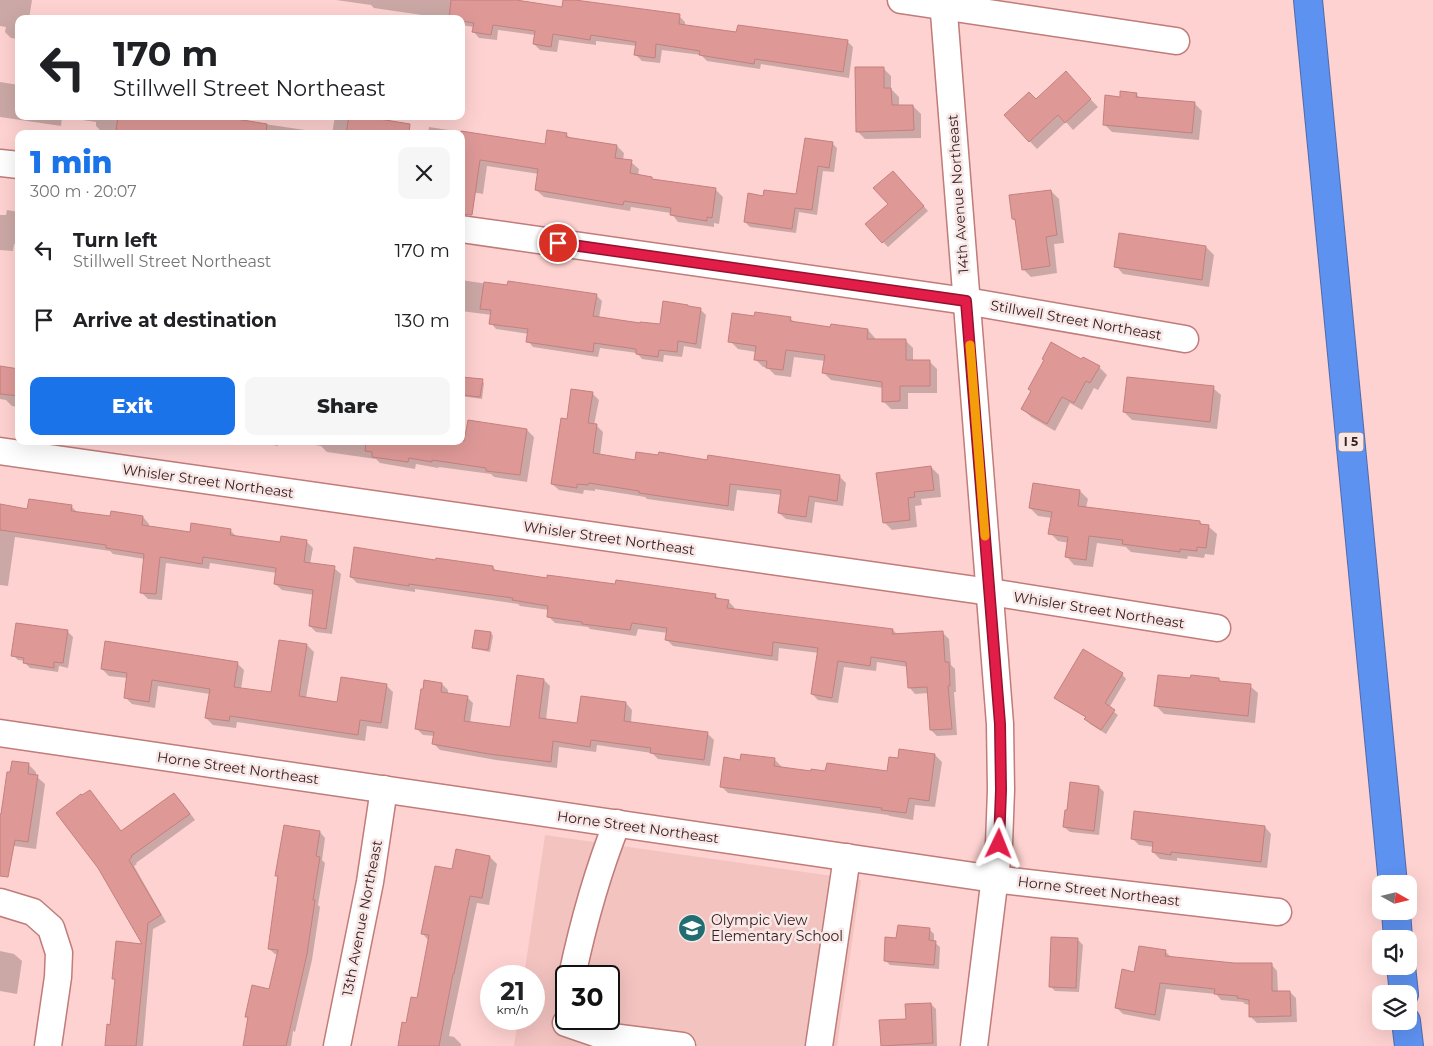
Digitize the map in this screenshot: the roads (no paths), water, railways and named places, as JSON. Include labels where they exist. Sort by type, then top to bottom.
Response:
[{"type":"highway","name":"I 5","points":[[1308,0],[1392,875]]},
{"type":"highway","points":[[1407,1030],[1409,1046]]},
{"type":"street","points":[[901,0],[944,3],[1176,40]]},
{"type":"street","name":"14th Avenue Northeast","points":[[944,3],[1000,724],[999,844],[974,1046]]},
{"type":"street","points":[[0,163],[15,165]]},
{"type":"street","name":"Stillwell Street Northeast","points":[[465,230],[966,301],[1185,338]]},
{"type":"street","name":"Whisler Street Northeast","points":[[0,451],[990,592],[1217,628]]},
{"type":"street","name":"Horne Street Northeast","points":[[0,733],[994,879],[1278,912]]},
{"type":"street","name":"13th Avenue Northeast","points":[[337,1046],[370,882],[384,789]]},
{"type":"street","points":[[574,965],[584,920],[604,856],[617,823]]},
{"type":"street","points":[[818,1046],[847,857]]},
{"type":"street","points":[[0,902],[33,912],[51,928],[59,953],[58,977],[48,1046]]},
{"type":"street","points":[[571,1030],[682,1046]]},
{"type":"place","name":"Olympic View Elementary School","points":[[692,928]]}]
